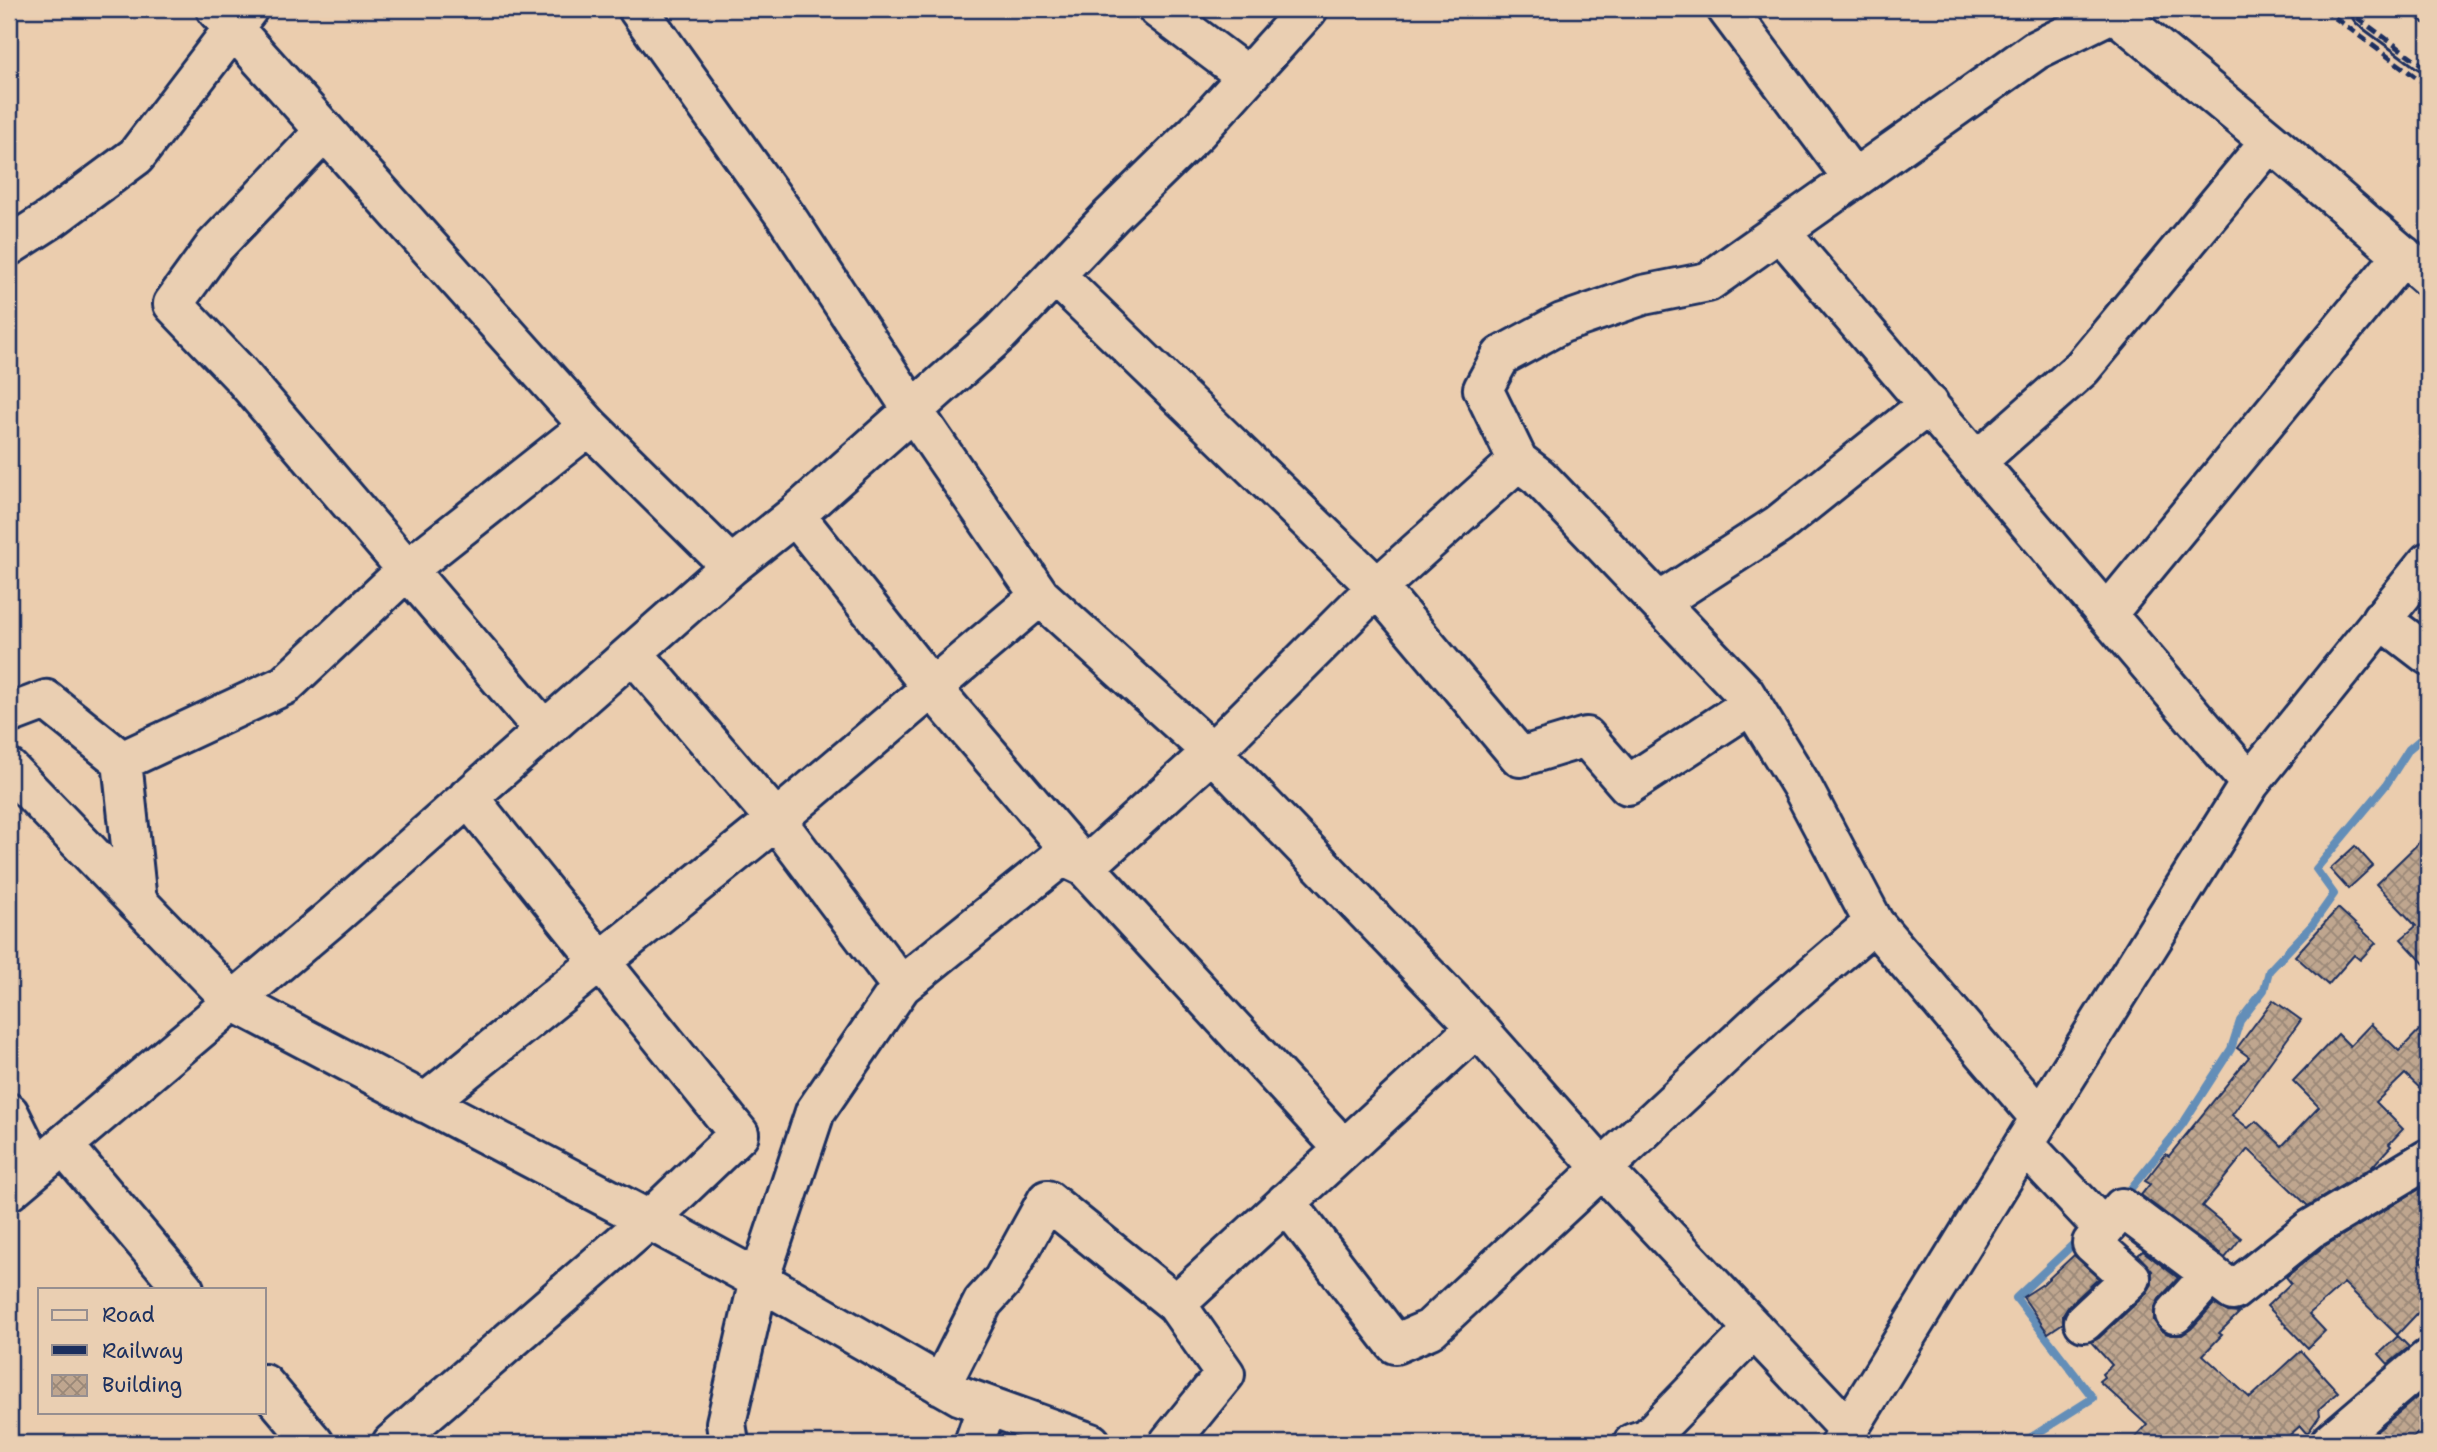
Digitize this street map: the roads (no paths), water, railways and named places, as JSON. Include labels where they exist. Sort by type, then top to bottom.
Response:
[{"type":"street","points":[[638,9],[787,218],[914,412],[1040,596],[1212,752],[1477,1027],[1601,1167],[1754,1329],[1844,1436],[2250,783],[2428,562]]},
{"type":"street","points":[[1158,9],[1247,76]]},
{"type":"street","points":[[36,1168],[468,797],[731,566],[795,515],[914,412],[1000,333],[1197,132],[1308,9]]},
{"type":"street","points":[[1727,9],[1853,178]]},
{"type":"street","points":[[2105,1229],[1874,923],[1801,785],[1744,692],[1539,477],[1518,461],[1483,389],[1501,356],[1562,323],[1643,295],[1708,282],[2036,50],[2115,10],[2416,266],[2107,614]]},
{"type":"street","points":[[2388,12],[2428,51]]},
{"type":"street","points":[[9,246],[51,219],[136,156],[233,15],[325,131],[589,426],[731,566]]},
{"type":"street","points":[[325,131],[215,246],[173,304],[241,375],[544,730]]},
{"type":"street","points":[[1977,461],[2082,368],[2270,141]]},
{"type":"street","points":[[1780,231],[2250,783]]},
{"type":"street","points":[[1055,275],[1378,587],[1520,758],[1586,737],[1628,785],[1752,704]]},
{"type":"street","points":[[1659,602],[1778,525],[1929,404]]},
{"type":"street","points":[[122,761],[285,685],[408,569],[589,426]]},
{"type":"street","points":[[1085,867],[1212,752],[1378,587],[1518,461]]},
{"type":"street","points":[[795,515],[933,688],[1085,867],[1343,1148]]},
{"type":"street","points":[[425,1103],[776,820],[1040,596]]},
{"type":"street","points":[[2381,619],[2428,655]]},
{"type":"street","points":[[633,653],[776,820],[901,986]]},
{"type":"street","points":[[9,714],[46,701],[122,761],[138,902]]},
{"type":"street","points":[[9,769],[233,1000],[649,1220],[961,1396],[1091,1443]]},
{"type":"street","points":[[393,1443],[649,1220],[739,1134],[468,797]]},
{"type":"street","points":[[729,1443],[726,1423],[759,1280],[815,1112],[901,986],[1062,856],[1085,867]]},
{"type":"street","points":[[1286,1202],[1395,1344],[1430,1329],[1769,1013],[1874,923]]},
{"type":"street","points":[[1176,1304],[1477,1027]]},
{"type":"street","points":[[9,1113],[36,1168],[183,1288]]},
{"type":"street","points":[[2084,1322],[2130,1278],[2092,1243],[2122,1208],[2233,1291],[2311,1229],[2428,1158]]},
{"type":"street","points":[[941,1385],[983,1303],[1003,1280],[1047,1200],[1176,1304],[1225,1374],[1169,1443]]},
{"type":"street","points":[[2175,1314],[2211,1274]]},
{"type":"street","points":[[1633,1443],[1648,1438],[1754,1329]]},
{"type":"street","points":[[2330,1443],[2428,1359]]},
{"type":"street","points":[[266,1386],[314,1443]]},
{"type":"street","points":[[974,1443],[987,1406]]},
{"type":"waterway","points":[[2124,1197],[2182,1125],[2231,1049],[2240,1021],[2264,990],[2269,971],[2312,925],[2334,894],[2316,869],[2386,785],[2409,749],[2428,733]]},
{"type":"waterway","points":[[2022,1443],[2093,1398],[2016,1298],[2081,1237]]},
{"type":"railway","points":[[2323,9],[2428,86]]},
{"type":"railway","points":[[2345,9],[2428,69]]}]
